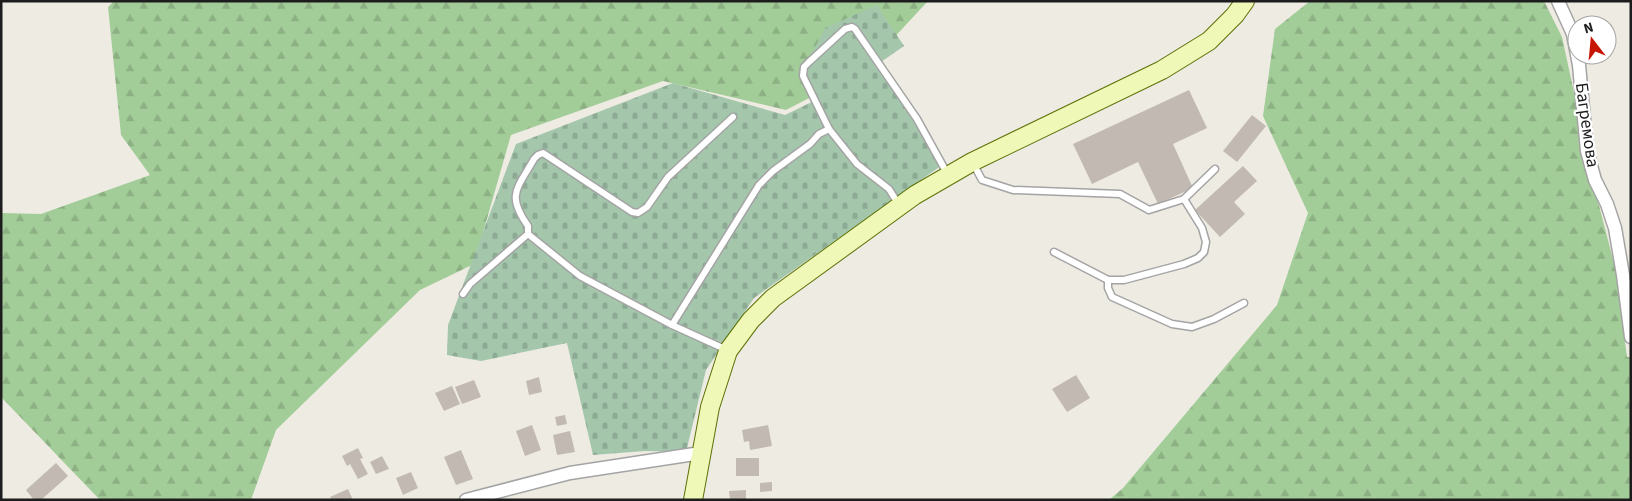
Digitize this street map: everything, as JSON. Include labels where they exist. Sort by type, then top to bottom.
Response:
[{"type":"main road","points":[[693,500],[710,407],[728,351],[751,320],[773,298],[915,195],[972,162],[1162,70],[1209,41],[1235,15],[1245,1]]},
{"type":"street","name":"Багремова","points":[[1558,1],[1573,34],[1579,65],[1587,151],[1595,180],[1607,204],[1615,228],[1631,338]]},
{"type":"street","points":[[466,500],[570,473],[701,453]]},
{"type":"lane","points":[[900,206],[889,189],[857,164],[829,129],[808,88],[803,73],[809,62],[845,29],[855,28],[918,119],[949,176]]},
{"type":"lane","points":[[463,294],[470,284],[528,234],[528,226],[519,214],[515,202],[516,191],[538,155],[543,153],[632,212],[638,213],[647,207],[668,177],[733,117]]},
{"type":"lane","points":[[672,325],[759,186],[773,171],[810,144],[819,134],[829,129]]},
{"type":"lane","points":[[972,162],[982,180],[1013,190],[1120,194],[1150,210],[1184,199],[1215,169]]},
{"type":"lane","points":[[1054,252],[1108,280],[1124,280],[1184,264],[1198,258],[1204,252],[1206,242],[1202,228],[1184,199]]},
{"type":"lane","points":[[528,234],[580,276],[672,325],[728,351]]},
{"type":"lane","points":[[1108,280],[1108,288],[1112,297],[1172,324],[1192,327],[1214,319],[1244,303]]},
{"type":"green space","points":[[114,1],[928,1],[865,69],[786,110],[663,81],[511,135],[474,264],[420,290],[276,430],[251,500],[100,500],[1,397],[1,213],[41,214],[150,175],[121,135],[108,7]]},
{"type":"green space","points":[[1310,1],[1544,1],[1562,37],[1596,194],[1615,267],[1627,357],[1631,357],[1631,500],[1109,500],[1123,488],[1277,305],[1308,213],[1263,116],[1275,29]]},
{"type":"green space","points":[[877,5],[904,46],[881,62],[945,163],[754,298],[706,370],[686,452],[645,451],[593,455],[567,343],[481,361],[447,355],[448,325],[516,144],[673,83],[785,115],[818,99],[803,70],[825,28]]},
{"type":"building","points":[[1189,90],[1207,128],[1173,144],[1193,188],[1158,204],[1138,162],[1092,184],[1073,144]]},
{"type":"building","points":[[1252,115],[1266,126],[1237,162],[1223,151]]},
{"type":"building","points":[[1243,166],[1257,181],[1234,202],[1245,214],[1220,237],[1195,210]]},
{"type":"building","points":[[1076,375],[1090,398],[1067,412],[1052,389]]},
{"type":"building","points":[[539,377],[542,392],[529,395],[526,381]]},
{"type":"building","points":[[474,380],[481,397],[462,404],[455,387]]},
{"type":"building","points":[[452,386],[460,404],[444,411],[435,393]]},
{"type":"building","points":[[565,415],[567,424],[557,426],[555,417]]},
{"type":"building","points":[[532,425],[541,450],[525,456],[516,431]]},
{"type":"building","points":[[768,425],[772,446],[750,450],[749,441],[744,442],[742,430]]},
{"type":"building","points":[[570,431],[575,452],[557,455],[553,435]]},
{"type":"building","points":[[358,448],[363,458],[360,459],[368,474],[358,479],[350,464],[347,466],[342,456]]},
{"type":"building","points":[[461,450],[473,479],[456,485],[444,457]]},
{"type":"building","points":[[382,456],[389,469],[376,474],[370,462]]},
{"type":"building","points":[[736,458],[759,458],[759,476],[736,476]]},
{"type":"building","points":[[56,463],[68,476],[41,500],[34,500],[26,490]]},
{"type":"building","points":[[411,472],[418,488],[403,495],[396,478]]},
{"type":"building","points":[[772,482],[772,491],[760,492],[760,483]]},
{"type":"building","points":[[348,489],[353,500],[332,500],[330,497]]},
{"type":"building","points":[[746,490],[746,500],[730,500],[729,491]]}]
